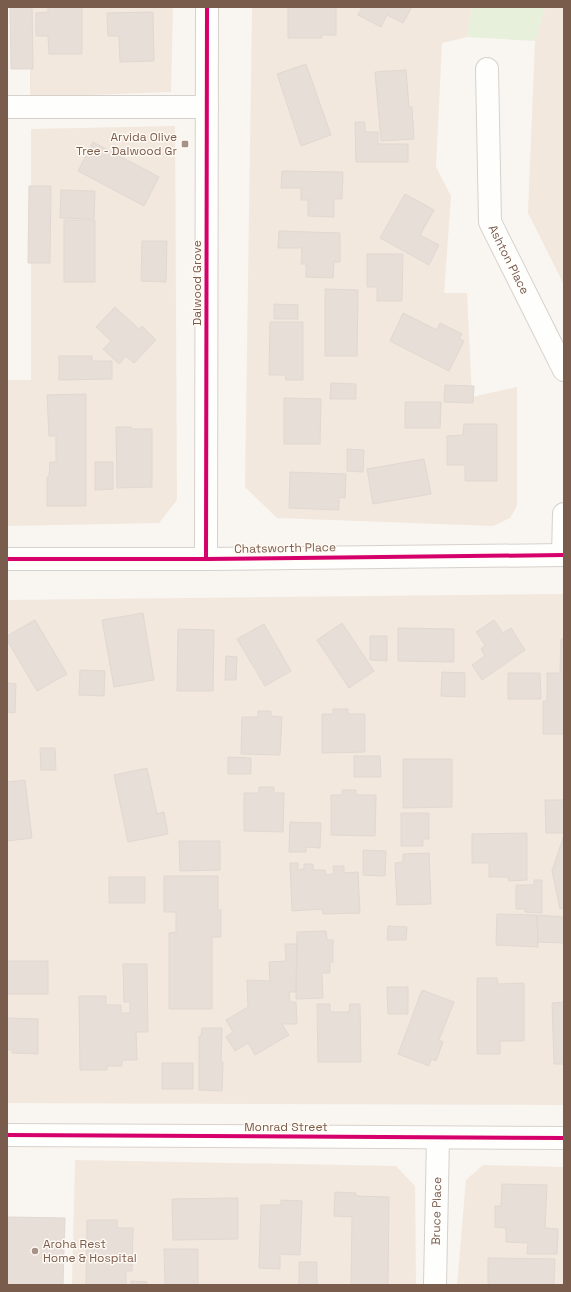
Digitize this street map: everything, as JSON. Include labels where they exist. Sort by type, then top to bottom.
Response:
[{"type":"street","name":"Dalwood Grove","points":[[206,559],[207,7]]},
{"type":"street","name":"Ashton Place","points":[[487,68],[490,222],[564,370]]},
{"type":"street","points":[[7,107],[208,107]]},
{"type":"street","points":[[563,555],[564,514]]},
{"type":"street","name":"Chatsworth Place","points":[[7,559],[206,559],[563,555]]},
{"type":"street","name":"Monrad Street","points":[[7,1135],[564,1138]]},
{"type":"street","name":"Bruce Place","points":[[435,1285],[438,1138]]},
{"type":"shaded area","points":[[30,7],[173,7],[171,92],[30,97]]},
{"type":"shaded area","points":[[252,7],[472,7],[467,37],[442,43],[436,167],[451,196],[444,293],[467,293],[472,397],[517,387],[517,506],[510,518],[493,526],[277,518],[245,487]]},
{"type":"shaded area","points":[[545,7],[564,7],[564,285],[528,213],[535,41]]},
{"type":"shaded area","points":[[175,126],[177,500],[159,523],[7,526],[7,380],[31,380],[31,129]]},
{"type":"shaded area","points":[[564,594],[564,1105],[7,1103],[7,600]]},
{"type":"shaded area","points":[[75,1160],[396,1166],[415,1186],[416,1285],[72,1285]]},
{"type":"shaded area","points":[[483,1165],[564,1167],[564,1285],[457,1285],[466,1180]]},
{"type":"green space","points":[[472,7],[545,7],[535,41],[467,37]]},
{"type":"building","points":[[10,7],[32,7],[33,69],[11,69]]},
{"type":"building","points":[[48,7],[82,7],[82,54],[49,54],[48,36],[36,36],[36,13],[48,12]]},
{"type":"building","points":[[288,7],[336,7],[336,35],[322,35],[322,38],[288,38]]},
{"type":"building","points":[[362,7],[412,7],[403,23],[387,15],[381,27],[358,15]]},
{"type":"building","points":[[153,12],[154,61],[120,62],[119,36],[108,36],[107,13]]},
{"type":"building","points":[[306,64],[331,135],[301,146],[277,74]]},
{"type":"building","points":[[406,70],[409,107],[412,107],[414,139],[381,141],[375,72]]},
{"type":"building","points":[[355,122],[365,122],[365,132],[378,132],[378,144],[408,144],[408,162],[356,162]]},
{"type":"building","points":[[93,142],[159,177],[144,206],[78,171]]},
{"type":"building","points":[[282,171],[343,172],[342,199],[334,199],[334,217],[308,216],[308,200],[301,200],[301,188],[281,188]]},
{"type":"building","points":[[29,186],[51,186],[50,263],[28,263]]},
{"type":"building","points":[[61,190],[95,191],[94,219],[60,218]]},
{"type":"building","points":[[405,194],[434,210],[420,235],[439,245],[429,265],[380,238]]},
{"type":"building","points":[[64,220],[95,220],[95,282],[64,282]]},
{"type":"building","points":[[279,231],[340,233],[340,262],[334,262],[333,278],[306,277],[306,264],[301,264],[302,248],[278,248]]},
{"type":"building","points":[[142,241],[167,241],[166,282],[141,281]]},
{"type":"building","points":[[367,254],[403,254],[402,301],[377,301],[377,287],[367,287]]},
{"type":"building","points":[[325,289],[358,290],[357,356],[325,356]]},
{"type":"building","points":[[274,304],[298,305],[298,319],[274,319]]},
{"type":"building","points":[[115,307],[139,329],[142,326],[156,340],[134,363],[126,356],[119,364],[103,349],[111,341],[96,327]]},
{"type":"building","points":[[403,313],[437,330],[440,323],[462,334],[459,339],[464,341],[449,371],[390,341]]},
{"type":"building","points":[[270,322],[303,322],[303,380],[286,380],[285,375],[269,375]]},
{"type":"building","points":[[59,356],[92,356],[92,361],[112,361],[112,379],[59,380]]},
{"type":"building","points":[[331,383],[356,384],[356,399],[330,399]]},
{"type":"building","points":[[445,385],[474,386],[473,403],[444,402]]},
{"type":"building","points":[[86,394],[86,506],[47,506],[47,477],[49,477],[50,462],[56,462],[56,436],[49,436],[47,395]]},
{"type":"building","points":[[284,398],[321,399],[320,444],[284,444]]},
{"type":"building","points":[[405,402],[441,402],[440,428],[405,428]]},
{"type":"building","points":[[464,424],[497,424],[497,481],[465,481],[465,465],[447,465],[447,436],[463,435]]},
{"type":"building","points":[[116,427],[152,429],[152,487],[117,488]]},
{"type":"building","points":[[347,449],[364,450],[363,472],[347,471]]},
{"type":"building","points":[[424,459],[431,494],[373,504],[367,469]]},
{"type":"building","points":[[95,462],[113,462],[113,489],[95,490]]},
{"type":"building","points":[[290,472],[346,474],[345,498],[339,497],[339,510],[289,508]]},
{"type":"building","points":[[143,613],[154,680],[114,687],[102,620]]},
{"type":"building","points":[[35,620],[67,674],[37,691],[7,640],[7,636]]},
{"type":"building","points":[[494,620],[503,633],[511,628],[525,650],[482,680],[472,665],[485,656],[481,649],[485,645],[476,632]]},
{"type":"building","points":[[342,623],[374,671],[349,688],[317,640]]},
{"type":"building","points":[[264,624],[291,671],[265,686],[237,639]]},
{"type":"building","points":[[398,628],[454,629],[454,662],[398,661]]},
{"type":"building","points":[[178,629],[214,630],[213,691],[177,691]]},
{"type":"building","points":[[370,636],[387,636],[387,661],[370,660]]},
{"type":"building","points":[[561,639],[564,639],[564,734],[543,734],[543,701],[547,701],[547,673],[560,673]]},
{"type":"building","points":[[226,656],[237,657],[236,680],[225,680]]},
{"type":"building","points":[[80,670],[105,671],[104,696],[79,695]]},
{"type":"building","points":[[442,672],[465,673],[465,697],[441,696]]},
{"type":"building","points":[[508,673],[540,673],[541,699],[508,699]]},
{"type":"building","points":[[7,683],[16,684],[15,713],[7,712]]},
{"type":"building","points":[[333,709],[348,709],[348,714],[365,714],[365,752],[322,753],[322,714],[333,714]]},
{"type":"building","points":[[258,711],[271,711],[271,716],[282,717],[280,755],[241,754],[242,717],[258,717]]},
{"type":"building","points":[[40,748],[55,748],[56,770],[41,770]]},
{"type":"building","points":[[354,756],[380,756],[381,777],[354,777]]},
{"type":"building","points":[[228,757],[251,758],[251,774],[228,774]]},
{"type":"building","points":[[403,759],[452,759],[452,807],[403,808]]},
{"type":"building","points":[[147,768],[157,814],[164,812],[168,834],[128,842],[114,775]]},
{"type":"building","points":[[25,780],[32,838],[7,841],[7,782]]},
{"type":"building","points":[[259,787],[274,787],[274,793],[284,793],[283,832],[244,831],[244,793],[259,793]]},
{"type":"building","points":[[342,790],[356,790],[356,795],[376,795],[375,836],[331,835],[331,795],[342,795]]},
{"type":"building","points":[[545,800],[564,800],[564,833],[546,833]]},
{"type":"building","points":[[401,813],[429,813],[429,839],[423,839],[423,846],[401,846]]},
{"type":"building","points":[[290,822],[321,823],[320,848],[306,847],[306,852],[289,852]]},
{"type":"building","points":[[527,833],[527,880],[509,881],[508,877],[489,877],[489,863],[472,863],[472,834]]},
{"type":"building","points":[[564,835],[564,908],[560,909],[552,871]]},
{"type":"building","points":[[179,841],[220,841],[220,870],[180,871]]},
{"type":"building","points":[[363,850],[386,851],[385,876],[363,875]]},
{"type":"building","points":[[429,853],[431,904],[397,905],[395,863],[403,862],[403,854]]},
{"type":"building","points":[[290,863],[298,863],[298,870],[304,869],[304,864],[313,864],[313,870],[325,870],[326,875],[334,874],[333,866],[344,866],[344,873],[358,872],[360,913],[323,914],[322,909],[292,911]]},
{"type":"building","points":[[164,876],[218,876],[218,910],[221,910],[221,937],[212,937],[212,1009],[169,1009],[169,933],[176,932],[176,912],[164,912]]},
{"type":"building","points":[[109,877],[145,877],[145,903],[109,903]]},
{"type":"building","points":[[534,880],[542,880],[542,913],[525,912],[525,909],[516,909],[516,885],[534,885]]},
{"type":"building","points":[[497,914],[537,915],[538,947],[496,945]]},
{"type":"building","points":[[537,915],[564,917],[564,943],[538,942]]},
{"type":"building","points":[[388,926],[407,927],[406,940],[387,940]]},
{"type":"building","points":[[326,931],[327,940],[333,940],[333,962],[330,962],[330,973],[322,973],[323,998],[296,999],[297,932]]},
{"type":"building","points":[[285,944],[297,944],[296,992],[289,992],[290,1002],[296,1002],[297,1024],[282,1024],[289,1035],[255,1055],[248,1043],[235,1051],[226,1037],[233,1032],[226,1020],[248,1007],[247,980],[270,981],[269,962],[286,961]]},
{"type":"building","points":[[7,961],[48,961],[48,994],[7,994]]},
{"type":"building","points":[[123,964],[147,964],[148,1032],[136,1032],[137,1060],[122,1060],[122,1066],[107,1066],[107,1070],[80,1070],[79,996],[106,996],[106,1005],[121,1005],[121,1013],[130,1013],[130,1002],[124,1002]]},
{"type":"building","points":[[477,978],[497,978],[498,984],[524,983],[524,1041],[500,1041],[500,1054],[477,1054]]},
{"type":"building","points":[[387,987],[408,987],[408,1014],[388,1014]]},
{"type":"building","points":[[422,990],[454,1002],[439,1040],[443,1042],[436,1061],[431,1059],[429,1066],[398,1054]]},
{"type":"building","points":[[564,1002],[564,1064],[554,1064],[552,1003]]},
{"type":"building","points":[[317,1004],[330,1004],[330,1012],[349,1012],[350,1004],[360,1004],[361,1062],[318,1062]]},
{"type":"building","points":[[7,1018],[38,1019],[38,1054],[12,1053],[12,1050],[7,1050]]},
{"type":"building","points":[[202,1028],[222,1028],[222,1091],[199,1090],[199,1036],[201,1036]]},
{"type":"building","points":[[162,1063],[193,1063],[193,1089],[162,1089]]},
{"type":"building","points":[[502,1184],[547,1185],[545,1228],[558,1229],[557,1254],[527,1254],[528,1243],[506,1242],[506,1228],[495,1227],[495,1206],[501,1206]]},
{"type":"building","points":[[335,1192],[356,1193],[356,1196],[389,1197],[388,1285],[351,1285],[352,1217],[334,1216]]},
{"type":"building","points":[[238,1198],[238,1239],[173,1240],[172,1199]]},
{"type":"building","points":[[281,1200],[302,1201],[300,1255],[280,1254],[280,1269],[259,1268],[261,1205],[281,1205]]},
{"type":"building","name":"Aroha Rest Home & Hospital","points":[[7,1217],[65,1218],[63,1285],[7,1285]]},
{"type":"building","points":[[87,1220],[117,1220],[117,1228],[133,1228],[132,1271],[126,1271],[126,1285],[86,1285]]},
{"type":"building","points":[[164,1249],[198,1249],[198,1285],[165,1285]]},
{"type":"building","points":[[488,1258],[555,1259],[554,1285],[488,1285]]},
{"type":"building","points":[[299,1262],[317,1262],[317,1285],[299,1285]]},
{"type":"building","points":[[131,1281],[147,1282],[147,1285],[131,1285]]},
{"type":"cycle path","points":[[206,559],[207,7]]},
{"type":"cycle path","points":[[7,559],[206,559],[564,555]]},
{"type":"cycle path","points":[[7,1135],[564,1138]]},
{"type":"place","name":"Arvida Olive Tree - Dalwood Gr","points":[[185,144]]},
{"type":"place","name":"Aroha Rest Home & Hospital","points":[[35,1251]]}]
